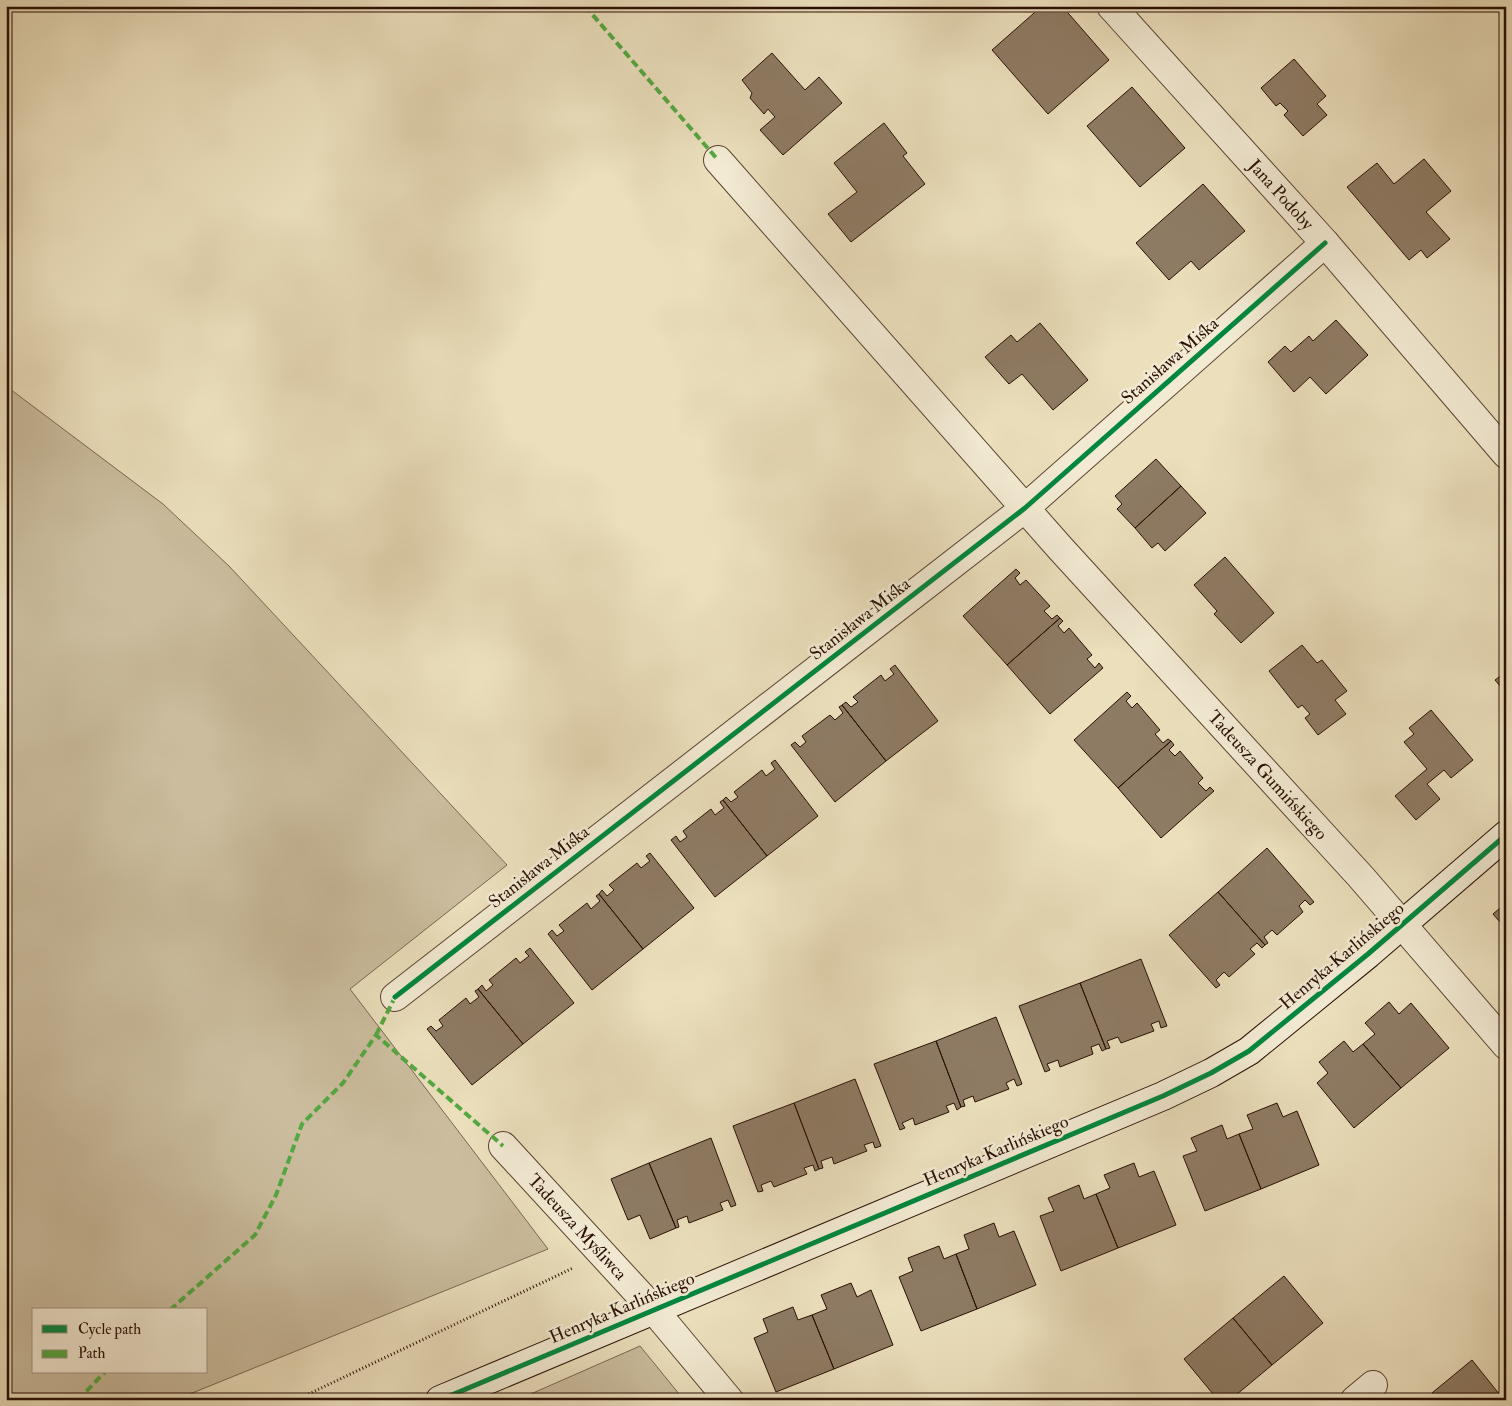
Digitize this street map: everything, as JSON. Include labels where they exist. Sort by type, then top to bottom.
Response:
[{"type":"street","name":"Jana Podoby","points":[[1111,6],[1325,243],[1506,454]]},
{"type":"street","name":"Tadeusza Gumińskiego","points":[[718,160],[1025,508],[1402,924],[1506,1045]]},
{"type":"street","name":"Stanisława Miśka","points":[[395,997],[1025,508],[1325,243]]},
{"type":"street","name":"Henryka Karlińskiego","points":[[440,1400],[1154,1100],[1211,1073],[1249,1051],[1506,835]]},
{"type":"street","name":"Tadeusza Myśliwca","points":[[503,1146],[653,1310],[729,1400]]},
{"type":"path","points":[[296,1400],[603,1254]]},
{"type":"shaded area","points":[[6,386],[163,504],[229,566],[507,865],[350,989],[548,1249],[175,1400],[6,1400]]},
{"type":"shaded area","points":[[640,1346],[684,1400],[517,1400]]},
{"type":"building","points":[[1042,6],[1062,6],[1109,60],[1048,114],[992,50]]},
{"type":"building","points":[[772,53],[805,90],[819,77],[842,103],[783,155],[760,130],[775,117],[768,109],[764,114],[750,98],[752,93],[742,80]]},
{"type":"building","points":[[1294,59],[1326,96],[1317,104],[1327,115],[1303,136],[1284,115],[1288,111],[1280,103],[1276,106],[1261,88]]},
{"type":"building","points":[[1132,87],[1185,148],[1140,187],[1087,126]]},
{"type":"building","points":[[884,123],[907,153],[903,156],[925,184],[851,242],[828,214],[857,192],[834,163]]},
{"type":"building","points":[[1424,159],[1451,191],[1426,212],[1450,239],[1427,258],[1421,250],[1409,260],[1347,187],[1377,163],[1394,184]]},
{"type":"building","points":[[1203,184],[1245,231],[1199,270],[1191,261],[1169,280],[1136,243]]},
{"type":"building","points":[[1336,320],[1368,355],[1326,394],[1310,377],[1294,392],[1268,362],[1285,346],[1291,352],[1309,336],[1313,341]]},
{"type":"building","points":[[1040,323],[1088,380],[1053,410],[1022,374],[1009,384],[985,357],[1011,335],[1017,342]]},
{"type":"building","points":[[1156,459],[1181,486],[1135,528],[1117,509],[1122,504],[1115,496]]},
{"type":"building","points":[[1181,486],[1206,513],[1165,551],[1158,543],[1152,548],[1135,528]]},
{"type":"building","points":[[1225,557],[1274,613],[1241,643],[1214,614],[1217,611],[1194,585]]},
{"type":"building","points":[[1016,569],[1020,573],[1015,578],[1020,585],[1026,580],[1050,606],[1044,611],[1052,619],[1057,615],[1060,618],[1007,665],[963,616]]},
{"type":"building","points":[[1060,618],[1063,621],[1058,626],[1064,633],[1069,628],[1092,655],[1087,659],[1095,668],[1099,663],[1103,668],[1050,714],[1007,665]]},
{"type":"building","points":[[1302,645],[1317,663],[1322,660],[1347,691],[1335,700],[1346,714],[1318,735],[1305,718],[1310,714],[1302,705],[1298,708],[1269,671]]},
{"type":"building","points":[[895,665],[938,721],[886,761],[842,705],[846,702],[851,707],[858,702],[853,697],[881,675],[885,681],[894,674],[890,669]]},
{"type":"building","points":[[1506,672],[1506,693],[1495,680]]},
{"type":"building","points":[[1127,692],[1131,696],[1126,701],[1132,708],[1137,703],[1160,730],[1155,734],[1163,743],[1168,739],[1171,741],[1118,788],[1074,740]]},
{"type":"building","points":[[842,705],[886,761],[835,802],[791,745],[795,742],[800,747],[806,742],[802,736],[830,715],[835,720],[843,713],[839,707]]},
{"type":"building","points":[[1431,710],[1473,760],[1451,778],[1444,770],[1427,784],[1440,799],[1416,820],[1395,796],[1427,769],[1404,742],[1414,734],[1409,728]]},
{"type":"building","points":[[1171,741],[1174,745],[1169,750],[1175,756],[1180,751],[1203,778],[1198,783],[1206,791],[1210,787],[1214,791],[1161,838],[1118,788]]},
{"type":"building","points":[[775,760],[818,816],[767,856],[723,800],[726,797],[731,802],[738,797],[734,792],[762,770],[766,776],[775,769],[771,763]]},
{"type":"building","points":[[723,800],[767,856],[715,897],[671,840],[676,836],[680,842],[687,837],[683,831],[711,809],[715,815],[724,808],[720,802]]},
{"type":"building","points":[[1267,848],[1314,902],[1310,905],[1305,900],[1299,906],[1303,912],[1277,935],[1272,930],[1264,937],[1268,943],[1265,945],[1218,892]]},
{"type":"building","points":[[650,853],[694,908],[643,949],[599,894],[602,890],[607,896],[614,890],[609,885],[637,863],[641,868],[650,861],[646,856]]},
{"type":"building","points":[[1218,892],[1265,945],[1262,948],[1257,943],[1250,949],[1255,954],[1229,977],[1224,972],[1216,980],[1220,985],[1216,988],[1169,935]]},
{"type":"building","points":[[599,894],[643,949],[592,990],[548,934],[552,930],[557,936],[564,931],[559,925],[587,903],[591,909],[600,901],[596,896]]},
{"type":"building","points":[[1506,903],[1506,929],[1493,914]]},
{"type":"building","points":[[530,948],[574,1003],[523,1044],[478,989],[482,985],[486,991],[493,985],[489,980],[516,958],[520,963],[529,956],[525,952]]},
{"type":"building","points":[[1141,959],[1167,1026],[1161,1028],[1159,1021],[1151,1024],[1154,1031],[1121,1043],[1118,1037],[1107,1041],[1110,1048],[1106,1049],[1080,983]]},
{"type":"building","points":[[1080,983],[1106,1049],[1102,1051],[1099,1044],[1091,1047],[1093,1054],[1060,1067],[1058,1060],[1047,1064],[1050,1070],[1045,1072],[1019,1006]]},
{"type":"building","points":[[478,989],[523,1044],[472,1085],[427,1029],[431,1026],[436,1031],[443,1026],[439,1020],[466,998],[470,1004],[479,997],[475,991]]},
{"type":"building","points":[[1389,1002],[1399,1014],[1411,1003],[1449,1048],[1401,1088],[1363,1044],[1375,1034],[1365,1023]]},
{"type":"building","points":[[996,1017],[1022,1084],[1017,1086],[1014,1079],[1006,1083],[1009,1089],[975,1102],[973,1096],[963,1100],[965,1106],[961,1107],[936,1041]]},
{"type":"building","points":[[936,1041],[961,1107],[957,1110],[954,1103],[946,1106],[949,1112],[915,1125],[913,1118],[902,1123],[905,1128],[900,1130],[874,1064]]},
{"type":"building","points":[[1344,1041],[1353,1052],[1363,1044],[1401,1088],[1354,1128],[1317,1083],[1328,1073],[1319,1062]]},
{"type":"building","points":[[855,1079],[881,1146],[875,1148],[873,1142],[864,1145],[867,1151],[834,1164],[832,1157],[821,1161],[823,1168],[819,1169],[794,1103]]},
{"type":"building","points":[[794,1103],[819,1169],[815,1171],[813,1165],[804,1168],[807,1174],[774,1187],[771,1181],[761,1185],[763,1191],[758,1192],[733,1126]]},
{"type":"building","points":[[1277,1103],[1283,1117],[1297,1111],[1319,1165],[1261,1189],[1239,1134],[1253,1129],[1247,1115]]},
{"type":"building","points":[[1222,1125],[1227,1139],[1239,1134],[1261,1189],[1205,1211],[1183,1156],[1197,1151],[1191,1138]]},
{"type":"building","points":[[711,1138],[736,1205],[731,1207],[728,1200],[720,1203],[723,1210],[689,1223],[687,1216],[677,1220],[679,1227],[676,1228],[649,1163]]},
{"type":"building","points":[[649,1163],[676,1228],[650,1239],[640,1215],[628,1220],[611,1179]]},
{"type":"building","points":[[1134,1163],[1139,1177],[1154,1171],[1176,1225],[1118,1248],[1096,1194],[1110,1188],[1104,1175]]},
{"type":"building","points":[[1079,1185],[1084,1199],[1096,1194],[1118,1248],[1061,1271],[1040,1216],[1054,1211],[1048,1198]]},
{"type":"building","points":[[994,1223],[999,1237],[1014,1231],[1036,1285],[977,1309],[956,1254],[969,1249],[964,1235]]},
{"type":"building","points":[[939,1246],[944,1259],[956,1254],[977,1309],[921,1331],[899,1277],[913,1271],[908,1258]]},
{"type":"building","points":[[1284,1276],[1323,1323],[1272,1365],[1233,1318]]},
{"type":"building","points":[[851,1283],[857,1297],[871,1290],[893,1345],[834,1369],[812,1315],[827,1309],[821,1295]]},
{"type":"building","points":[[793,1307],[798,1320],[812,1315],[834,1369],[776,1392],[754,1338],[768,1332],[763,1319]]},
{"type":"building","points":[[1233,1318],[1272,1365],[1230,1400],[1218,1400],[1184,1359]]},
{"type":"building","points":[[1472,1360],[1504,1400],[1437,1400],[1432,1393]]},
{"type":"marked path","points":[[585,6],[718,160]]},
{"type":"marked path","points":[[376,1035],[395,997]]},
{"type":"marked path","points":[[172,1308],[255,1235],[276,1195],[302,1124],[343,1083],[376,1035],[503,1146]]},
{"type":"marked path","points":[[78,1400],[103,1374]]},
{"type":"cycle path","points":[[395,997],[1025,508],[1325,243]]},
{"type":"cycle path","points":[[440,1400],[1163,1096],[1211,1073],[1249,1051],[1368,954],[1506,835]]}]
